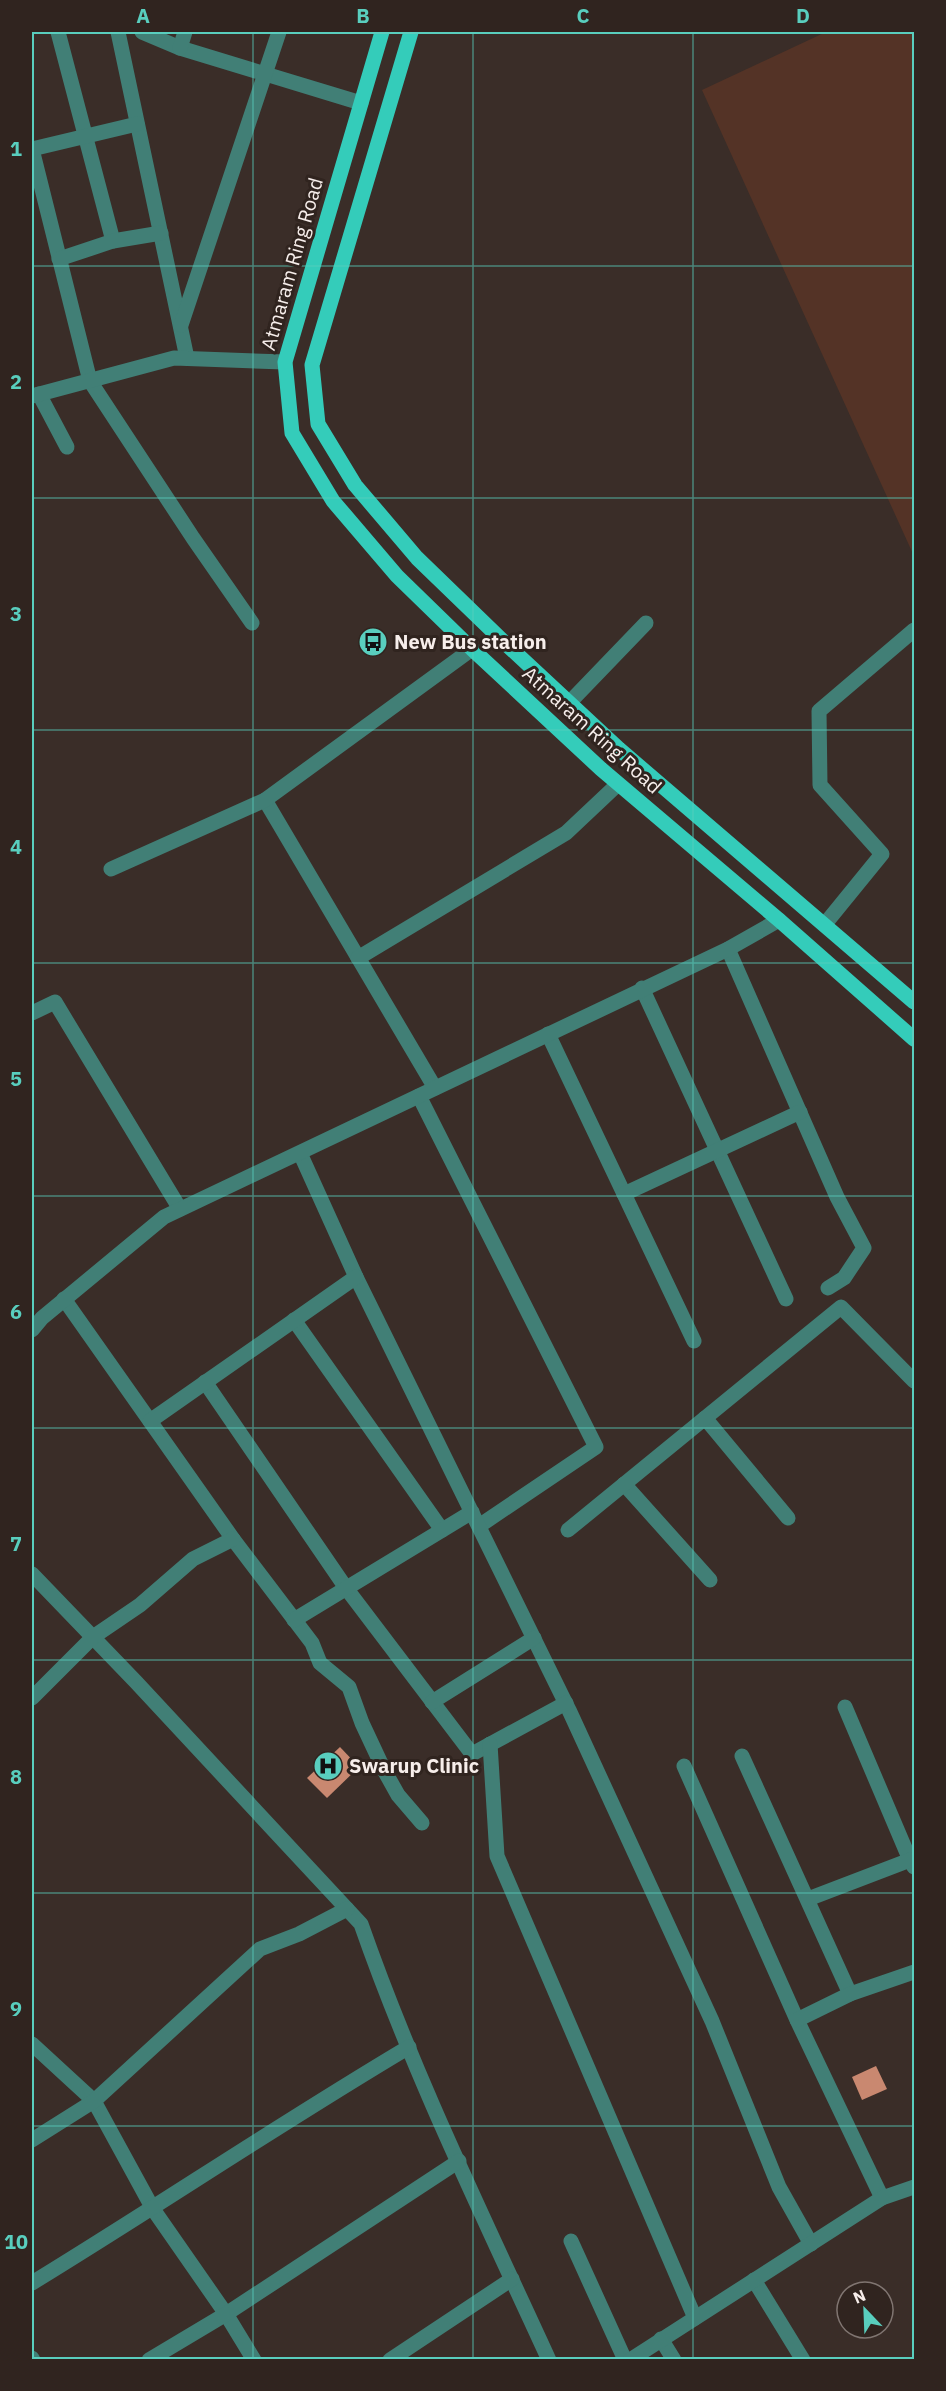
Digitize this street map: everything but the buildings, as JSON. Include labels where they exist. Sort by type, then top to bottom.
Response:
[{"type":"main road","name":"Atmaram Ring Road","points":[[382,32],[285,362],[292,432],[333,501],[397,576],[618,784],[915,1039]]},
{"type":"main road","name":"Atmaram Ring Road","points":[[411,32],[312,365],[318,424],[355,485],[417,558],[619,749],[915,1002]]},
{"type":"street","points":[[58,32],[112,241]]},
{"type":"street","points":[[118,32],[187,358]]},
{"type":"street","points":[[142,32],[180,48],[361,103]]},
{"type":"street","points":[[180,48],[185,32]]},
{"type":"street","points":[[181,325],[279,32]]},
{"type":"street","points":[[137,124],[85,135],[32,157],[90,381],[192,538],[252,623]]},
{"type":"street","points":[[59,259],[112,241],[161,233]]},
{"type":"street","points":[[67,447],[35,395],[174,358],[285,362]]},
{"type":"street","points":[[570,703],[646,623]]},
{"type":"street","points":[[825,924],[882,854],[820,784],[819,711],[915,630]]},
{"type":"street","points":[[111,869],[265,800],[472,649]]},
{"type":"street","points":[[358,958],[566,833],[618,784]]},
{"type":"street","points":[[265,800],[435,1088]]},
{"type":"street","points":[[32,1330],[64,1299],[164,1217],[728,949],[779,920]]},
{"type":"street","points":[[728,949],[837,1197],[864,1248],[844,1278],[828,1288]]},
{"type":"street","points":[[642,988],[786,1299]]},
{"type":"street","points":[[32,1013],[55,1002],[180,1209]]},
{"type":"street","points":[[548,1034],[694,1341]]},
{"type":"street","points":[[294,1620],[442,1530],[476,1519],[596,1447],[419,1096]]},
{"type":"street","points":[[624,1194],[800,1112]]},
{"type":"street","points":[[300,1153],[356,1277],[566,1703],[712,2021],[779,2187],[811,2244]]},
{"type":"street","points":[[150,1421],[356,1277]]},
{"type":"street","points":[[64,1299],[233,1539],[312,1643],[320,1663],[349,1687],[362,1723],[384,1770],[398,1795],[422,1823]]},
{"type":"street","points":[[568,1530],[841,1307],[915,1381]]},
{"type":"street","points":[[294,1320],[442,1530]]},
{"type":"street","points":[[205,1382],[346,1588],[472,1754],[566,1703]]},
{"type":"street","points":[[705,1418],[788,1518]]},
{"type":"street","points":[[624,1484],[710,1580]]},
{"type":"street","points":[[32,1698],[93,1638],[140,1605],[193,1559],[233,1539]]},
{"type":"street","points":[[32,1574],[361,1924],[409,2047],[549,2360]]},
{"type":"street","points":[[432,1702],[534,1638]]},
{"type":"street","points":[[808,1899],[912,1863],[844,1707]]},
{"type":"street","points":[[490,1744],[496,1856],[695,2318]]},
{"type":"street","points":[[742,1756],[850,1994]]},
{"type":"street","points":[[684,1766],[797,2020],[882,2198]]},
{"type":"street","points":[[32,2140],[94,2101],[260,1949],[299,1935],[347,1909]]},
{"type":"street","points":[[797,2020],[850,1994],[915,1972]]},
{"type":"street","points":[[32,2044],[94,2101],[153,2209],[226,2314],[254,2360]]},
{"type":"street","points":[[32,2283],[153,2209],[332,2093],[409,2047]]},
{"type":"street","points":[[149,2360],[226,2314],[459,2161]]},
{"type":"street","points":[[630,2360],[882,2198],[915,2187]]},
{"type":"street","points":[[571,2241],[625,2360]]},
{"type":"street","points":[[390,2360],[512,2279]]},
{"type":"street","points":[[754,2280],[803,2360]]},
{"type":"street","points":[[661,2339],[674,2360]]},
{"type":"shaded area","points":[[826,32],[914,32],[914,556],[702,90]]},
{"type":"place","name":"New Bus station","points":[[373,642]]},
{"type":"place","name":"Swarup Clinic","points":[[328,1766]]}]
